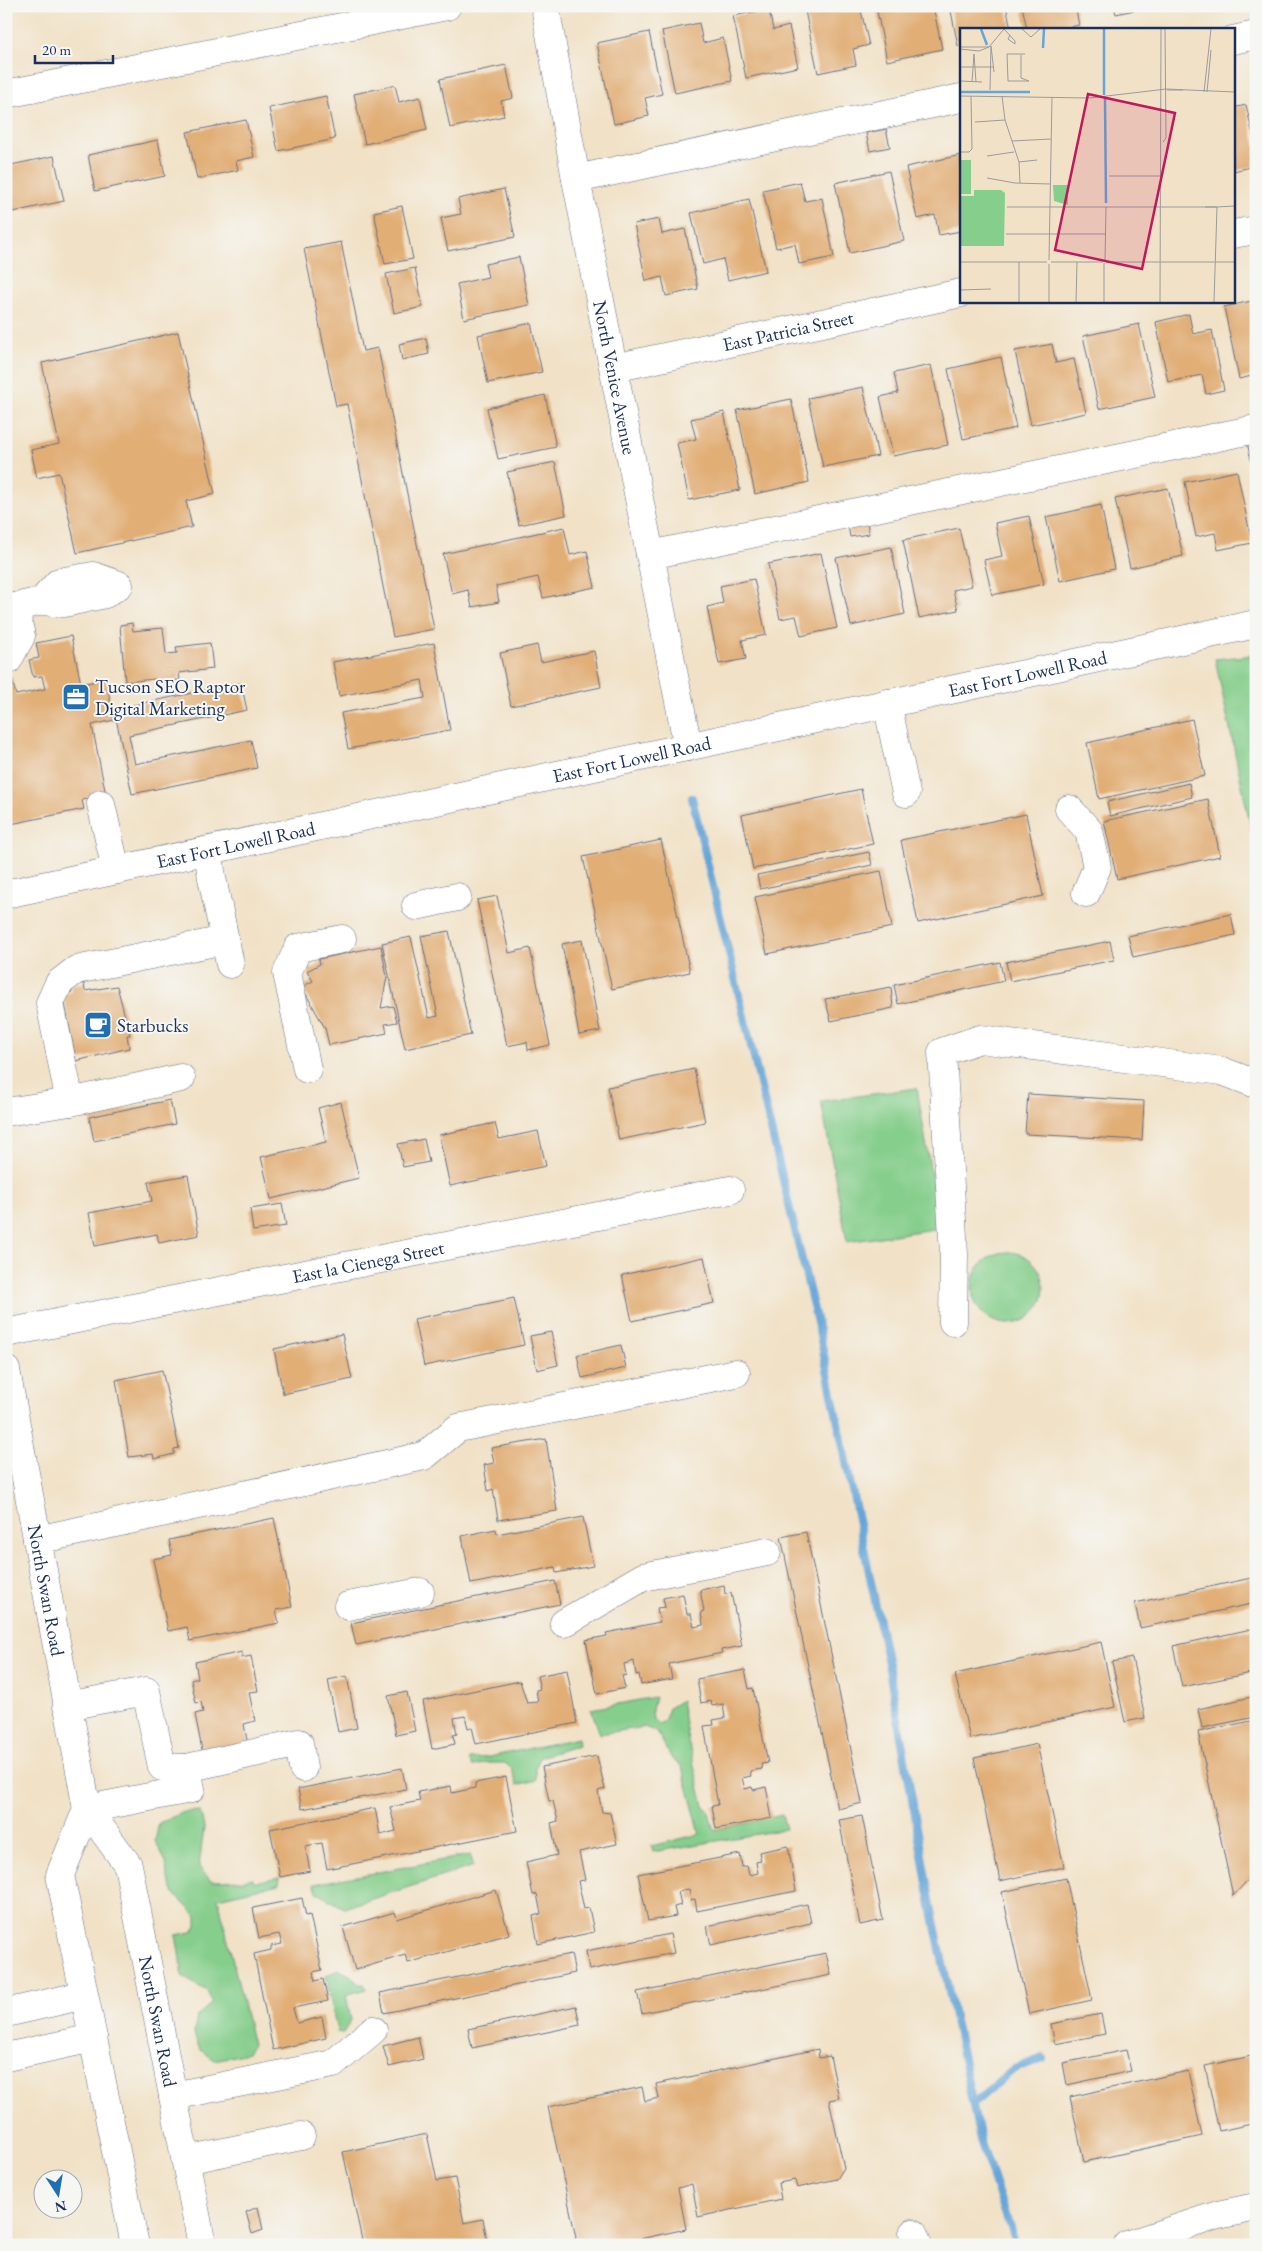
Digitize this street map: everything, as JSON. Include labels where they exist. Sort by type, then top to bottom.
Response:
[{"type":"street","points":[[6,94],[447,6]]},
{"type":"street","name":"North Venice Avenue","points":[[545,6],[576,179],[688,747]]},
{"type":"street","points":[[1234,40],[1256,35]]},
{"type":"street","points":[[576,179],[960,98]]},
{"type":"street","points":[[1234,234],[1256,230]]},
{"type":"street","name":"East Patricia Street","points":[[614,368],[960,293]]},
{"type":"street","points":[[650,554],[1256,429]]},
{"type":"street","points":[[8,660],[21,636],[11,608],[42,601]]},
{"type":"street","name":"East Fort Lowell Road","points":[[6,894],[1256,624]]},
{"type":"street","points":[[887,703],[906,793]]},
{"type":"street","points":[[101,804],[116,870]]},
{"type":"street","points":[[1069,809],[1089,831],[1097,866],[1086,894]]},
{"type":"street","points":[[70,1102],[50,1003],[59,983],[76,970],[227,952],[208,850]]},
{"type":"street","points":[[416,906],[457,897]]},
{"type":"street","points":[[307,1069],[287,973],[298,948],[342,939]]},
{"type":"street","points":[[953,1322],[954,1254],[942,1052],[980,1039],[1222,1071],[1256,1084]]},
{"type":"street","points":[[6,1112],[70,1102],[181,1078]]},
{"type":"street","name":"East la Cienega Street","points":[[6,1333],[730,1190]]},
{"type":"street","name":"North Swan Road","points":[[6,1370],[87,1809],[128,1865],[202,2245]]},
{"type":"street","points":[[37,1540],[424,1456],[458,1428],[736,1373]]},
{"type":"street","points":[[564,1623],[643,1577],[767,1552]]},
{"type":"street","points":[[348,1606],[420,1592]]},
{"type":"street","points":[[68,1706],[146,1691],[162,1767],[187,1768],[298,1743],[303,1768]]},
{"type":"street","points":[[135,2245],[60,1875],[87,1809],[191,1789],[187,1768]]},
{"type":"street","points":[[6,2013],[84,1996]]},
{"type":"street","points":[[173,2096],[334,2064],[373,2030]]},
{"type":"street","points":[[6,2057],[93,2038]]},
{"type":"street","points":[[186,2160],[301,2136]]},
{"type":"street","points":[[1127,2245],[1157,2240],[1218,2215],[1256,2207]]},
{"type":"green space","points":[[1256,655],[1256,852],[1215,659]]},
{"type":"green space","points":[[917,1088],[940,1228],[847,1242],[821,1101]]},
{"type":"green space","points":[[1008,1252],[1022,1255],[1034,1262],[1041,1274],[1044,1288],[1041,1302],[1034,1314],[1022,1321],[1008,1324],[994,1321],[982,1314],[975,1302],[972,1288],[975,1274],[982,1262],[994,1255]]},
{"type":"green space","points":[[655,1697],[652,1710],[653,1720],[659,1724],[664,1721],[669,1708],[681,1700],[688,1741],[704,1806],[709,1812],[713,1828],[716,1830],[782,1815],[786,1829],[653,1852],[651,1846],[700,1834],[682,1767],[672,1759],[657,1732],[644,1727],[600,1734],[591,1709]]},
{"type":"green space","points":[[578,1738],[579,1745],[540,1757],[536,1767],[536,1780],[517,1785],[512,1769],[505,1763],[487,1763],[472,1767],[469,1759],[489,1757]]},
{"type":"green space","points":[[200,1811],[204,1827],[199,1867],[211,1881],[253,1878],[254,1882],[280,1877],[279,1884],[218,1898],[253,2045],[247,2053],[215,2060],[200,2050],[194,2034],[197,2016],[212,2003],[207,1991],[183,1977],[176,1935],[192,1932],[197,1925],[197,1916],[174,1894],[167,1876],[166,1862],[155,1841],[159,1823],[184,1812]]},
{"type":"green space","points":[[470,1855],[474,1866],[344,1908],[318,1893],[314,1884]]},
{"type":"green space","points":[[339,1970],[352,1976],[358,1984],[364,1984],[366,1989],[346,1995],[351,2020],[343,2033],[337,2032],[326,1975]]},
{"type":"building","points":[[804,6],[860,6],[869,45],[853,49],[856,65],[818,73]]},
{"type":"building","points":[[876,6],[933,6],[942,49],[887,61]]},
{"type":"building","points":[[950,6],[1006,6],[1011,28],[960,28],[960,45],[958,46]]},
{"type":"building","points":[[1022,6],[1075,6],[1079,25],[1066,28],[1027,28]]},
{"type":"building","points":[[1114,6],[1148,6],[1148,7],[1116,14]]},
{"type":"building","points":[[769,9],[773,30],[789,26],[798,67],[746,78],[733,16]]},
{"type":"building","points":[[699,23],[703,43],[723,38],[732,81],[675,93],[662,31]]},
{"type":"building","points":[[649,32],[662,94],[645,98],[649,116],[614,124],[597,43]]},
{"type":"building","points":[[506,65],[513,98],[501,101],[504,116],[450,128],[440,79]]},
{"type":"building","points":[[395,85],[399,102],[420,97],[427,130],[365,144],[354,94]]},
{"type":"building","points":[[326,96],[335,139],[278,151],[269,108]]},
{"type":"building","points":[[1246,105],[1256,148],[1256,166],[1234,171],[1234,108]]},
{"type":"building","points":[[246,120],[254,157],[236,161],[238,170],[197,179],[187,132]]},
{"type":"building","points":[[886,129],[890,147],[870,151],[866,133]]},
{"type":"building","points":[[158,140],[165,176],[95,191],[88,155]]},
{"type":"building","points":[[960,155],[960,231],[939,235],[935,215],[917,219],[906,167]]},
{"type":"building","points":[[54,156],[64,201],[13,212],[6,180],[6,166]]},
{"type":"building","points":[[889,171],[904,241],[850,253],[835,183]]},
{"type":"building","points":[[800,182],[805,201],[822,198],[834,257],[799,264],[795,244],[776,248],[763,190]]},
{"type":"building","points":[[504,189],[515,237],[448,251],[441,218],[461,214],[458,199]]},
{"type":"building","points":[[749,199],[766,271],[728,280],[723,259],[703,264],[691,213]]},
{"type":"building","points":[[402,206],[413,259],[385,264],[374,212]]},
{"type":"building","points":[[659,219],[662,234],[685,229],[698,289],[666,296],[662,277],[646,281],[634,224]]},
{"type":"building","points":[[341,242],[363,351],[378,348],[434,629],[393,637],[347,404],[336,406],[304,249]]},
{"type":"building","points":[[519,257],[529,305],[464,319],[457,284],[488,277],[485,264]]},
{"type":"building","points":[[415,268],[423,307],[394,313],[386,274]]},
{"type":"building","points":[[1256,300],[1256,375],[1239,379],[1224,307]]},
{"type":"building","points":[[1189,314],[1193,334],[1212,330],[1224,390],[1206,394],[1202,375],[1168,382],[1156,322]]},
{"type":"building","points":[[531,323],[542,372],[488,383],[478,335]]},
{"type":"building","points":[[1139,324],[1155,397],[1099,409],[1083,336]]},
{"type":"building","points":[[178,332],[215,494],[186,501],[192,527],[77,553],[59,473],[37,478],[31,450],[59,444],[42,363]]},
{"type":"building","points":[[426,338],[429,354],[402,360],[399,344]]},
{"type":"building","points":[[1052,344],[1056,363],[1074,359],[1086,413],[1031,425],[1015,351]]},
{"type":"building","points":[[1001,357],[1016,428],[963,439],[948,369]]},
{"type":"building","points":[[931,365],[948,445],[893,456],[880,397],[898,393],[894,373]]},
{"type":"building","points":[[863,387],[878,456],[823,467],[808,398]]},
{"type":"building","points":[[545,395],[556,447],[498,459],[487,408]]},
{"type":"building","points":[[791,399],[809,482],[755,494],[737,410]]},
{"type":"building","points":[[724,412],[740,490],[689,500],[677,443],[696,439],[691,419]]},
{"type":"building","points":[[1256,440],[1256,477],[1255,477],[1247,442]]},
{"type":"building","points":[[555,462],[566,515],[519,525],[507,472]]},
{"type":"building","points":[[1237,471],[1252,543],[1218,550],[1215,533],[1196,537],[1185,482]]},
{"type":"building","points":[[1168,488],[1183,556],[1130,568],[1115,499]]},
{"type":"building","points":[[1101,505],[1114,569],[1060,581],[1046,517]]},
{"type":"building","points":[[1029,516],[1044,584],[992,595],[984,560],[1002,556],[995,523]]},
{"type":"building","points":[[867,522],[869,534],[850,537],[848,525]]},
{"type":"building","points":[[564,527],[570,555],[587,551],[595,587],[543,598],[538,577],[496,586],[499,602],[472,607],[468,590],[452,594],[443,554]]},
{"type":"building","points":[[959,528],[972,586],[953,590],[958,610],[919,618],[903,540]]},
{"type":"building","points":[[891,547],[905,614],[851,626],[836,558]]},
{"type":"building","points":[[821,553],[837,628],[801,636],[796,616],[780,619],[768,564]]},
{"type":"building","points":[[754,579],[766,635],[742,640],[746,659],[719,664],[707,607],[723,603],[720,586]]},
{"type":"building","points":[[132,623],[133,631],[163,628],[166,654],[177,653],[176,647],[210,643],[213,669],[179,673],[180,680],[156,683],[155,679],[125,682],[120,625]]},
{"type":"building","points":[[71,636],[81,684],[106,679],[114,720],[92,725],[106,795],[82,800],[84,809],[6,825],[6,657],[16,695],[45,689],[42,676],[33,677],[29,660],[39,658],[36,643]]},
{"type":"building","points":[[434,643],[450,730],[348,749],[341,713],[425,698],[422,680],[339,696],[333,662]]},
{"type":"building","points":[[537,645],[541,662],[594,651],[601,687],[511,706],[500,653]]},
{"type":"building","points":[[241,683],[247,710],[129,735],[135,764],[251,740],[257,768],[132,794],[114,709]]},
{"type":"building","points":[[1192,719],[1205,776],[1099,799],[1087,743]]},
{"type":"building","points":[[1189,783],[1192,797],[1110,816],[1107,802]]},
{"type":"building","points":[[861,789],[873,844],[753,869],[742,815]]},
{"type":"building","points":[[1208,799],[1220,856],[1117,879],[1104,821]]},
{"type":"building","points":[[1026,814],[1043,896],[918,923],[901,840]]},
{"type":"building","points":[[661,840],[690,972],[612,989],[583,857]]},
{"type":"building","points":[[869,852],[872,865],[760,889],[757,875]]},
{"type":"building","points":[[881,871],[892,927],[767,954],[755,897]]},
{"type":"building","points":[[497,896],[509,953],[530,948],[550,1045],[528,1050],[527,1042],[507,1046],[477,900]]},
{"type":"building","points":[[1231,914],[1235,935],[1133,957],[1128,936]]},
{"type":"building","points":[[449,931],[471,1035],[405,1049],[382,943],[411,937],[429,1018],[438,1016],[421,936]]},
{"type":"building","points":[[582,940],[600,1031],[579,1035],[562,944]]},
{"type":"building","points":[[1110,941],[1114,960],[1010,981],[1006,962]]},
{"type":"building","points":[[381,946],[387,977],[381,1008],[393,1006],[397,1022],[385,1024],[387,1033],[329,1045],[325,1028],[302,987],[313,981],[307,971],[320,964],[319,959]]},
{"type":"building","points":[[1000,962],[1004,981],[898,1004],[894,985]]},
{"type":"building","name":"Starbucks","points":[[84,983],[85,991],[117,986],[130,1035],[127,1035],[129,1048],[76,1061],[63,994],[72,992],[70,986]]},
{"type":"building","points":[[891,987],[893,1008],[831,1021],[825,999]]},
{"type":"building","points":[[694,1069],[705,1122],[619,1140],[608,1087]]},
{"type":"building","points":[[1028,1094],[1144,1101],[1142,1140],[1025,1134]]},
{"type":"building","points":[[170,1100],[175,1124],[94,1141],[89,1117]]},
{"type":"building","points":[[341,1102],[359,1178],[271,1199],[261,1157],[326,1142],[318,1108]]},
{"type":"building","points":[[495,1123],[499,1139],[538,1131],[546,1166],[450,1186],[439,1135]]},
{"type":"building","points":[[424,1139],[429,1162],[403,1167],[398,1144]]},
{"type":"building","points":[[188,1175],[199,1235],[159,1243],[157,1234],[95,1246],[89,1213],[152,1201],[148,1182]]},
{"type":"building","points":[[282,1204],[286,1226],[253,1231],[250,1209]]},
{"type":"building","points":[[704,1257],[714,1303],[632,1321],[622,1275]]},
{"type":"building","points":[[514,1298],[524,1345],[424,1366],[414,1319]]},
{"type":"building","points":[[551,1332],[558,1365],[537,1370],[530,1336]]},
{"type":"building","points":[[342,1334],[352,1379],[283,1394],[274,1349]]},
{"type":"building","points":[[621,1345],[626,1368],[582,1378],[577,1355]]},
{"type":"building","points":[[162,1370],[179,1448],[174,1449],[174,1454],[154,1459],[153,1454],[129,1457],[116,1380]]},
{"type":"building","points":[[546,1439],[557,1511],[498,1520],[493,1489],[488,1491],[484,1465],[494,1463],[491,1448]]},
{"type":"building","points":[[583,1517],[593,1566],[556,1573],[555,1567],[471,1584],[462,1536],[496,1529],[497,1534]]},
{"type":"building","points":[[274,1518],[292,1607],[276,1610],[279,1623],[190,1641],[187,1627],[168,1631],[153,1559],[172,1555],[169,1540]]},
{"type":"building","points":[[806,1532],[862,1803],[838,1809],[781,1537]]},
{"type":"building","points":[[1256,1577],[1256,1603],[1140,1628],[1135,1603]]},
{"type":"building","points":[[555,1581],[560,1604],[356,1645],[351,1623]]},
{"type":"building","points":[[724,1585],[725,1594],[731,1593],[742,1646],[721,1650],[722,1653],[669,1664],[672,1679],[641,1685],[639,1674],[636,1675],[634,1661],[624,1664],[626,1675],[622,1676],[625,1688],[597,1694],[586,1640],[607,1636],[606,1633],[660,1622],[657,1608],[665,1607],[663,1598],[683,1594],[687,1614],[691,1614],[694,1627],[703,1625],[701,1612],[704,1611],[700,1590]]},
{"type":"building","points":[[1256,1628],[1256,1672],[1182,1687],[1173,1646]]},
{"type":"building","points":[[1101,1642],[1115,1707],[970,1739],[955,1674]]},
{"type":"building","points":[[242,1652],[241,1658],[251,1656],[258,1691],[249,1692],[255,1721],[244,1724],[248,1746],[203,1755],[195,1714],[203,1712],[201,1702],[196,1703],[191,1680],[198,1678],[195,1662]]},
{"type":"building","points":[[1132,1658],[1145,1718],[1125,1722],[1112,1662]]},
{"type":"building","points":[[567,1670],[577,1723],[476,1744],[472,1727],[468,1728],[465,1716],[454,1718],[457,1734],[453,1735],[455,1744],[432,1749],[423,1701],[520,1681],[527,1703],[538,1702],[536,1690],[540,1689],[537,1676]]},
{"type":"building","points":[[745,1670],[749,1689],[753,1688],[768,1763],[761,1764],[762,1769],[750,1771],[751,1776],[742,1778],[745,1789],[752,1787],[753,1790],[766,1787],[772,1818],[716,1829],[712,1806],[718,1805],[704,1726],[714,1725],[713,1720],[725,1718],[723,1704],[712,1706],[711,1701],[701,1703],[697,1679]]},
{"type":"building","points":[[347,1676],[357,1728],[338,1732],[328,1680]]},
{"type":"building","points":[[407,1692],[415,1731],[396,1735],[388,1696]]},
{"type":"building","points":[[1256,1696],[1256,1717],[1202,1728],[1198,1709]]},
{"type":"building","points":[[1256,1720],[1256,1871],[1233,1896],[1198,1732]]},
{"type":"building","points":[[1037,1744],[1064,1867],[1000,1881],[974,1758]]},
{"type":"building","points":[[597,1756],[605,1789],[598,1791],[602,1812],[610,1813],[617,1844],[579,1852],[585,1880],[578,1881],[584,1909],[589,1908],[594,1932],[538,1944],[533,1916],[541,1914],[537,1894],[533,1895],[526,1862],[557,1855],[551,1823],[558,1821],[553,1801],[549,1801],[542,1767]]},
{"type":"building","points":[[402,1768],[406,1789],[302,1809],[298,1789]]},
{"type":"building","points":[[506,1777],[517,1831],[327,1869],[322,1843],[305,1846],[310,1871],[280,1877],[270,1829],[375,1808],[380,1835],[396,1831],[390,1807],[420,1801],[418,1792],[451,1786],[452,1793],[475,1788],[475,1783]]},
{"type":"building","points":[[862,1816],[883,1920],[860,1925],[839,1820]]},
{"type":"building","points":[[788,1846],[796,1891],[697,1911],[695,1899],[691,1900],[689,1889],[678,1891],[681,1905],[674,1907],[676,1916],[648,1921],[638,1874],[740,1854],[742,1867],[747,1866],[749,1875],[758,1873],[756,1862],[761,1861],[759,1852]]},
{"type":"building","points":[[1066,1878],[1092,2000],[1029,2014],[1002,1892]]},
{"type":"building","points":[[496,1890],[509,1934],[408,1963],[405,1955],[355,1970],[343,1927],[395,1912],[397,1919]]},
{"type":"building","points":[[302,1898],[306,1916],[310,1915],[322,1970],[313,1972],[315,1981],[323,1979],[328,2001],[293,2008],[297,2023],[322,2017],[326,2038],[273,2050],[254,1954],[271,1950],[271,1946],[282,1944],[279,1934],[259,1938],[253,1908]]},
{"type":"building","points":[[807,1904],[811,1923],[711,1945],[707,1926]]},
{"type":"building","points":[[670,1934],[674,1953],[589,1970],[586,1951]]},
{"type":"building","points":[[826,1953],[831,1975],[642,2013],[637,1992]]},
{"type":"building","points":[[571,1954],[575,1973],[384,2013],[380,1993]]},
{"type":"building","points":[[576,2006],[580,2025],[472,2048],[468,2029]]},
{"type":"building","points":[[1101,2014],[1105,2034],[1055,2044],[1051,2024]]},
{"type":"building","points":[[418,2037],[423,2059],[389,2067],[383,2046]]},
{"type":"building","points":[[818,2049],[819,2058],[830,2056],[839,2098],[829,2100],[844,2168],[837,2179],[797,2188],[795,2180],[778,2183],[781,2199],[698,2217],[692,2184],[678,2188],[686,2229],[612,2245],[570,2245],[576,2238],[548,2107],[642,2087],[645,2101],[659,2098],[656,2084]]},
{"type":"building","points":[[1126,2050],[1131,2071],[1067,2085],[1063,2063]]},
{"type":"building","points":[[1256,2055],[1256,2123],[1219,2131],[1205,2066]]},
{"type":"building","points":[[1188,2071],[1202,2136],[1084,2162],[1070,2097]]},
{"type":"building","points":[[427,2134],[437,2181],[455,2178],[464,2223],[483,2219],[488,2245],[363,2245],[343,2152]]},
{"type":"building","points":[[258,2207],[263,2230],[252,2234],[246,2212]]},
{"type":"waterway","points":[[692,798],[819,1331],[889,1669],[931,1906],[980,2140],[1016,2245]]},
{"type":"waterway","points":[[973,2104],[1014,2069],[1043,2058]]},
{"type":"place","name":"Tucson SEO Raptor Digital Marketing","points":[[76,697]]},
{"type":"place","name":"Starbucks","points":[[98,1025]]}]
